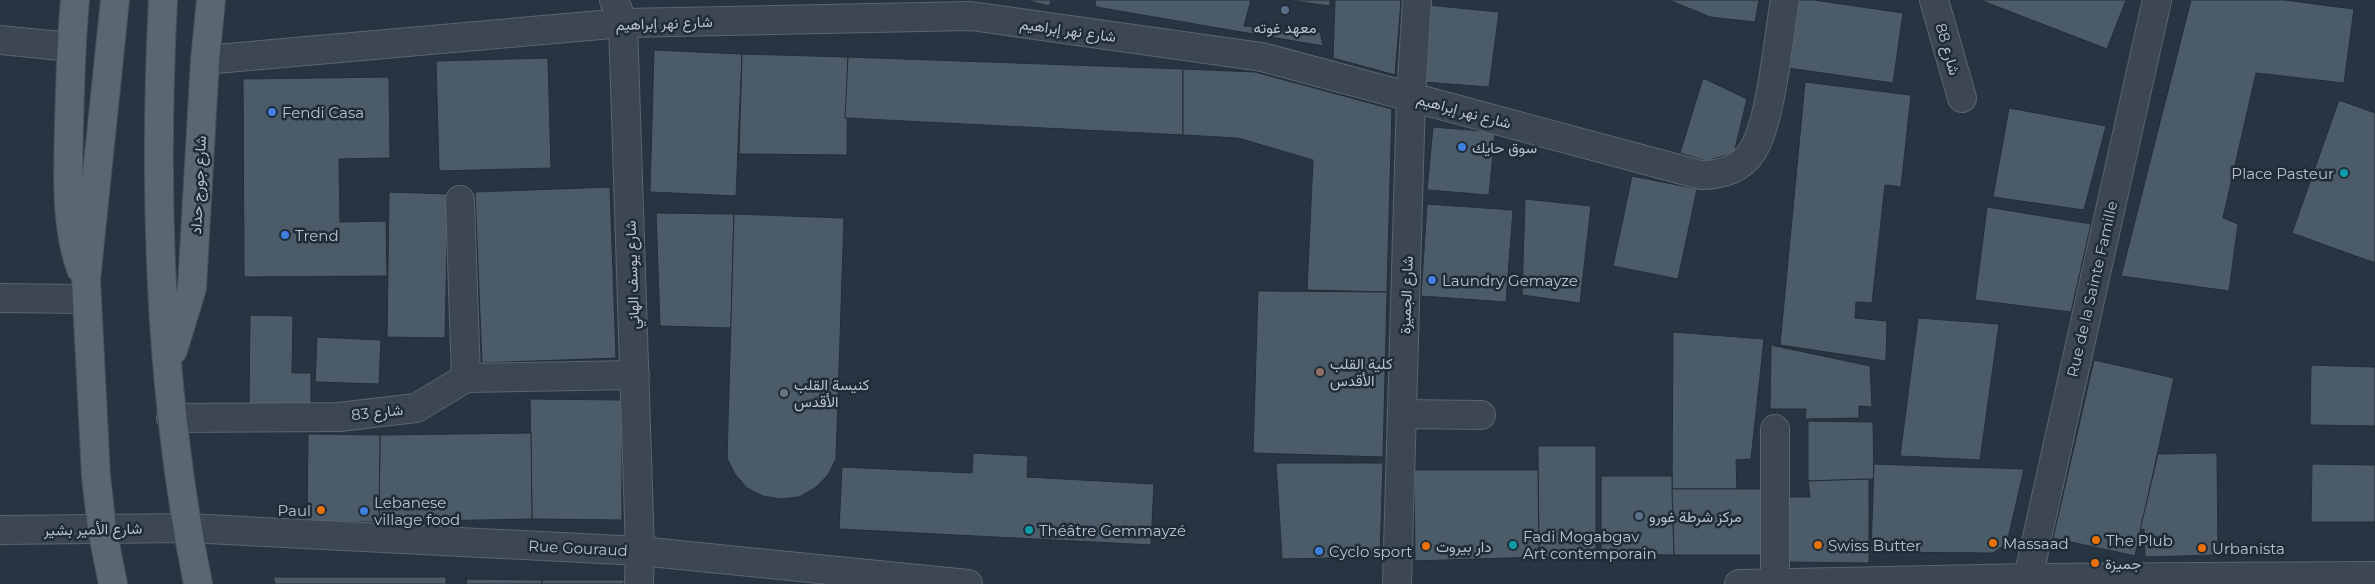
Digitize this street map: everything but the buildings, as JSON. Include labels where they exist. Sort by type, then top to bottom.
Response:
[{"type":"main road","points":[[74,0],[71,48],[69,209],[73,246],[86,290]]},
{"type":"main road","points":[[113,584],[102,529],[96,476],[86,290],[116,0]]},
{"type":"main road","name":"شارع جورج حداد","points":[[163,0],[160,64],[158,218],[171,418],[187,528],[198,584]]},
{"type":"main road","name":"شارع جورج حداد","points":[[168,366],[192,288],[210,0]]},
{"type":"street","name":"شارع الجميزة","points":[[1397,584],[1411,96],[1417,0]]},
{"type":"street","name":"شارع نهر إبراهيم","points":[[205,60],[618,12],[972,8],[1262,57],[1701,174],[1717,175],[1742,163],[1754,150],[1766,113],[1785,0]]},
{"type":"street","name":"شارع 88","points":[[1934,0],[1962,98]]},
{"type":"street","name":"Rue de la Sainte Famille","points":[[2028,578],[2157,0]]},
{"type":"street","name":"شارع يوسف الهاني","points":[[618,12],[635,375],[640,551],[639,584]]},
{"type":"street","points":[[0,40],[71,48]]},
{"type":"street","points":[[460,200],[466,378]]},
{"type":"street","points":[[0,298],[86,290]]},
{"type":"street","name":"شارع 83","points":[[171,418],[339,416],[416,408],[466,378],[635,375]]},
{"type":"street","points":[[1402,414],[1481,415]]},
{"type":"street","points":[[1775,429],[1775,584]]},
{"type":"street","name":"شارع الأمير بشير","points":[[0,530],[187,528]]},
{"type":"street","name":"Rue Gouraud","points":[[187,528],[640,551],[711,572],[968,584]]},
{"type":"street","points":[[1739,584],[2028,578],[2198,581],[2375,576]]},
{"type":"place","name":"معهد غوته","points":[[1285,10]]},
{"type":"place","name":"Fendi Casa","points":[[272,112]]},
{"type":"place","name":"سوق حايك","points":[[1462,147]]},
{"type":"place","name":"Place Pasteur","points":[[2344,173]]},
{"type":"place","name":"Trend","points":[[285,235]]},
{"type":"place","name":"Laundry Gemayze","points":[[1432,280]]},
{"type":"place","name":"كلية القلب الأقدس","points":[[1320,372]]},
{"type":"place","name":"كنيسة القلب الأقدس","points":[[784,393]]},
{"type":"place","name":"Paul","points":[[321,510]]},
{"type":"place","name":"Lebanese village food","points":[[364,511]]},
{"type":"place","name":"مركز شرطة غورو","points":[[1639,516]]},
{"type":"place","name":"Théâtre Gemmayzé","points":[[1029,530]]},
{"type":"place","name":"The Plub","points":[[2096,540]]},
{"type":"place","name":"Massaad","points":[[1993,543]]},
{"type":"place","name":"Fadi Mogabgav Art contemporain","points":[[1513,545]]},
{"type":"place","name":"Swiss Butter","points":[[1818,545]]},
{"type":"place","name":"دار بيروت","points":[[1426,546]]},
{"type":"place","name":"Urbanista","points":[[2202,548]]},
{"type":"place","name":"Cyclo sport","points":[[1319,551]]},
{"type":"place","name":"جميزة","points":[[2095,563]]}]
